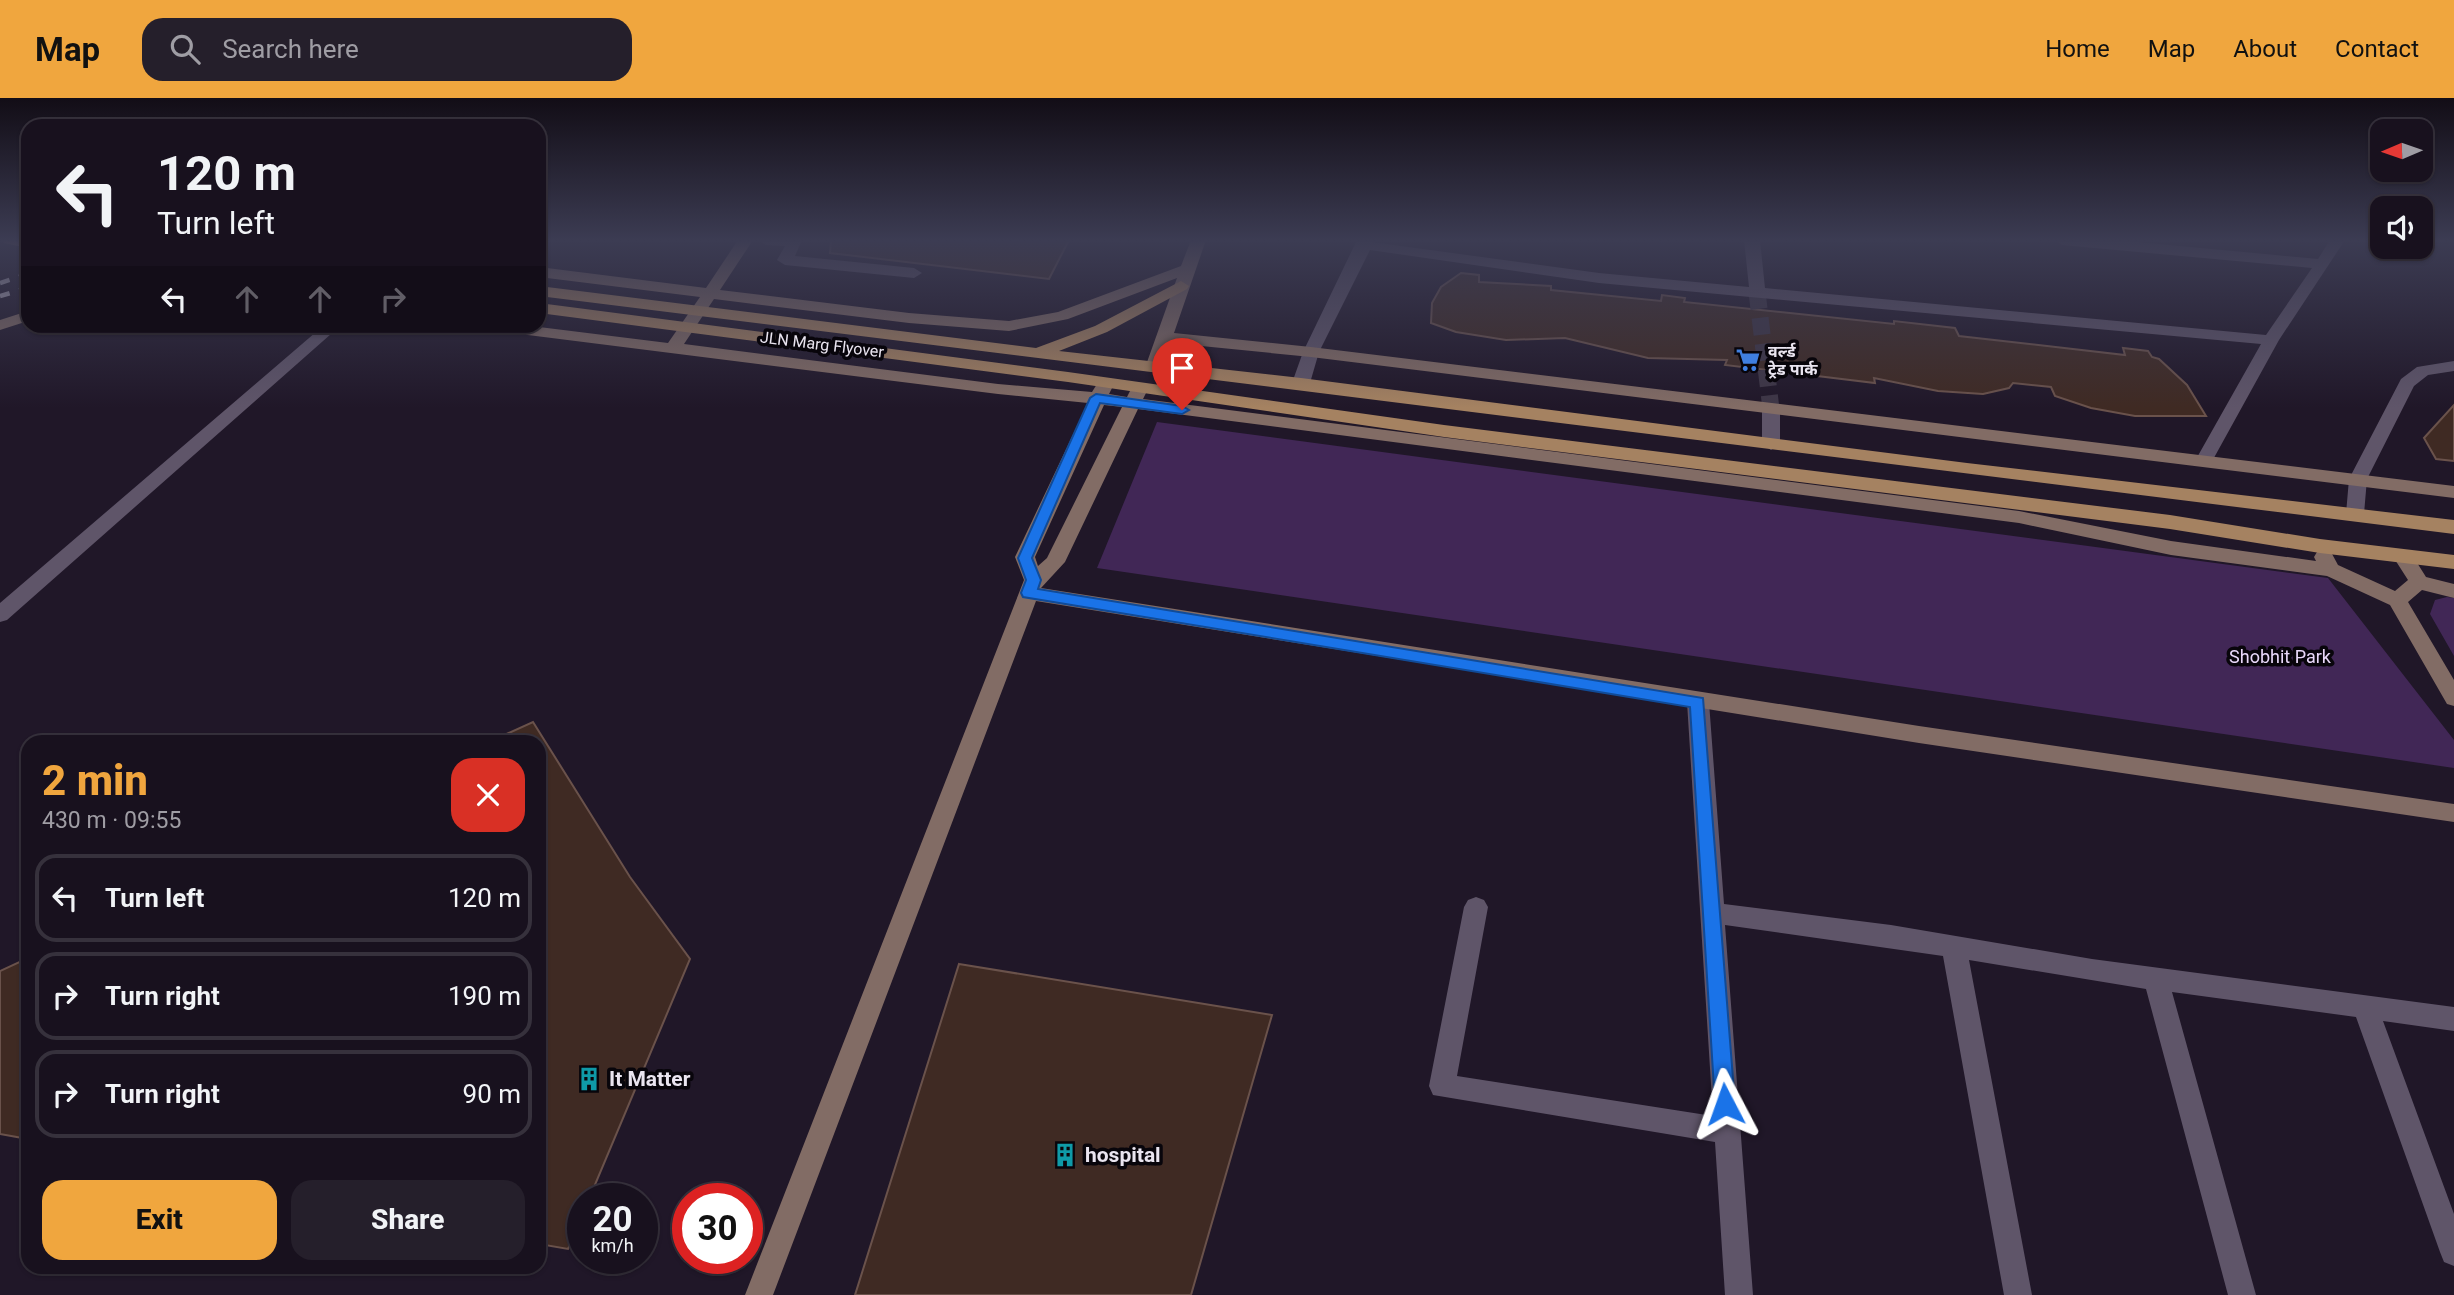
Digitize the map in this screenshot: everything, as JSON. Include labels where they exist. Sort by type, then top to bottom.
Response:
[{"type":"main road","name":"JLN Marg Flyover","points":[[577,296],[2454,527]]},
{"type":"main road","points":[[1037,353],[1101,329],[1163,296]]},
{"type":"main road","name":"JLN Marg Flyover","points":[[546,309],[1068,377],[1100,390],[1136,395],[2112,515],[2320,546],[2454,562]]},
{"type":"main road","points":[[2112,515],[2115,535]]},
{"type":"street","points":[[673,348],[708,296]]},
{"type":"street","points":[[740,296],[909,318],[1009,326],[1062,316],[1115,296]]},
{"type":"street","points":[[1154,365],[1166,337],[1178,296]]},
{"type":"street","points":[[1301,383],[1311,352],[1339,296]]},
{"type":"street","points":[[1798,296],[2271,340]]},
{"type":"street","points":[[2204,461],[2271,340],[2301,296]]},
{"type":"street","points":[[0,324],[21,318]]},
{"type":"street","points":[[546,332],[998,389],[1100,390],[1025,558],[1031,587]]},
{"type":"street","points":[[0,615],[61,559],[324,333]]},
{"type":"street","points":[[1166,337],[1311,352],[2454,492]]},
{"type":"street","points":[[2355,513],[2358,479],[2407,383],[2423,371],[2454,366]]},
{"type":"street","points":[[759,1295],[1031,587],[1055,562],[1136,395],[2019,517],[2171,548],[2330,570],[2397,600],[2454,698]]},
{"type":"street","points":[[1771,409],[1771,444]]},
{"type":"street","points":[[2320,546],[2330,570]]},
{"type":"street","points":[[2402,555],[2419,582],[2454,591]]},
{"type":"street","points":[[2397,600],[2419,582]]},
{"type":"street","points":[[1031,587],[1698,702],[2090,762],[2454,813]]},
{"type":"street","points":[[1698,702],[1739,1295]]},
{"type":"street","points":[[1476,907],[1442,1086],[1727,1131]]},
{"type":"street","points":[[1712,913],[2156,979],[2454,1019]]},
{"type":"street","points":[[1954,947],[2018,1295]]},
{"type":"street","points":[[2156,979],[2242,1295]]},
{"type":"street","points":[[2365,1007],[2454,1252]]},
{"type":"green space","name":"Shobhit Park","points":[[1157,422],[2328,578],[2454,740],[2454,768],[1097,568]]},
{"type":"green space","points":[[2454,598],[2454,656],[2430,614],[2435,600]]},
{"type":"building","points":[[1436,296],[1610,296],[1661,301],[1662,296],[1669,296],[1685,298],[1684,302],[1955,328],[1959,336],[2125,355],[2123,348],[2148,351],[2187,385],[2206,416],[2135,416],[2091,408],[2055,396],[2051,387],[2013,383],[2009,388],[1983,394],[1938,391],[1874,378],[1875,383],[1725,365],[1727,360],[1648,358],[1565,338],[1506,340],[1456,332],[1431,323],[1432,303]]},
{"type":"building","points":[[2454,405],[2454,461],[2436,459],[2424,438]]},
{"type":"building","name":"It Matter","points":[[533,722],[541,735],[504,735]]},
{"type":"building","name":"It Matter","points":[[546,743],[630,877],[690,959],[596,1183],[567,1183],[567,1249],[546,1245]]},
{"type":"building","points":[[21,961],[21,1138],[0,1134],[0,971]]},
{"type":"building","name":"hospital","points":[[959,964],[1272,1015],[1191,1295],[855,1295]]},
{"type":"tunnel","points":[[1757,296],[1771,409]]},
{"type":"place","name":"वर्ल्ड ट्रेड पार्क","points":[[1748,360]]},
{"type":"place","name":"It Matter","points":[[589,1079]]},
{"type":"place","name":"hospital","points":[[1065,1155]]},
{"type":"route","points":[[1182,410],[1096,398],[1025,558],[1034,580],[1029,593],[1698,702],[1725,1104]]}]
